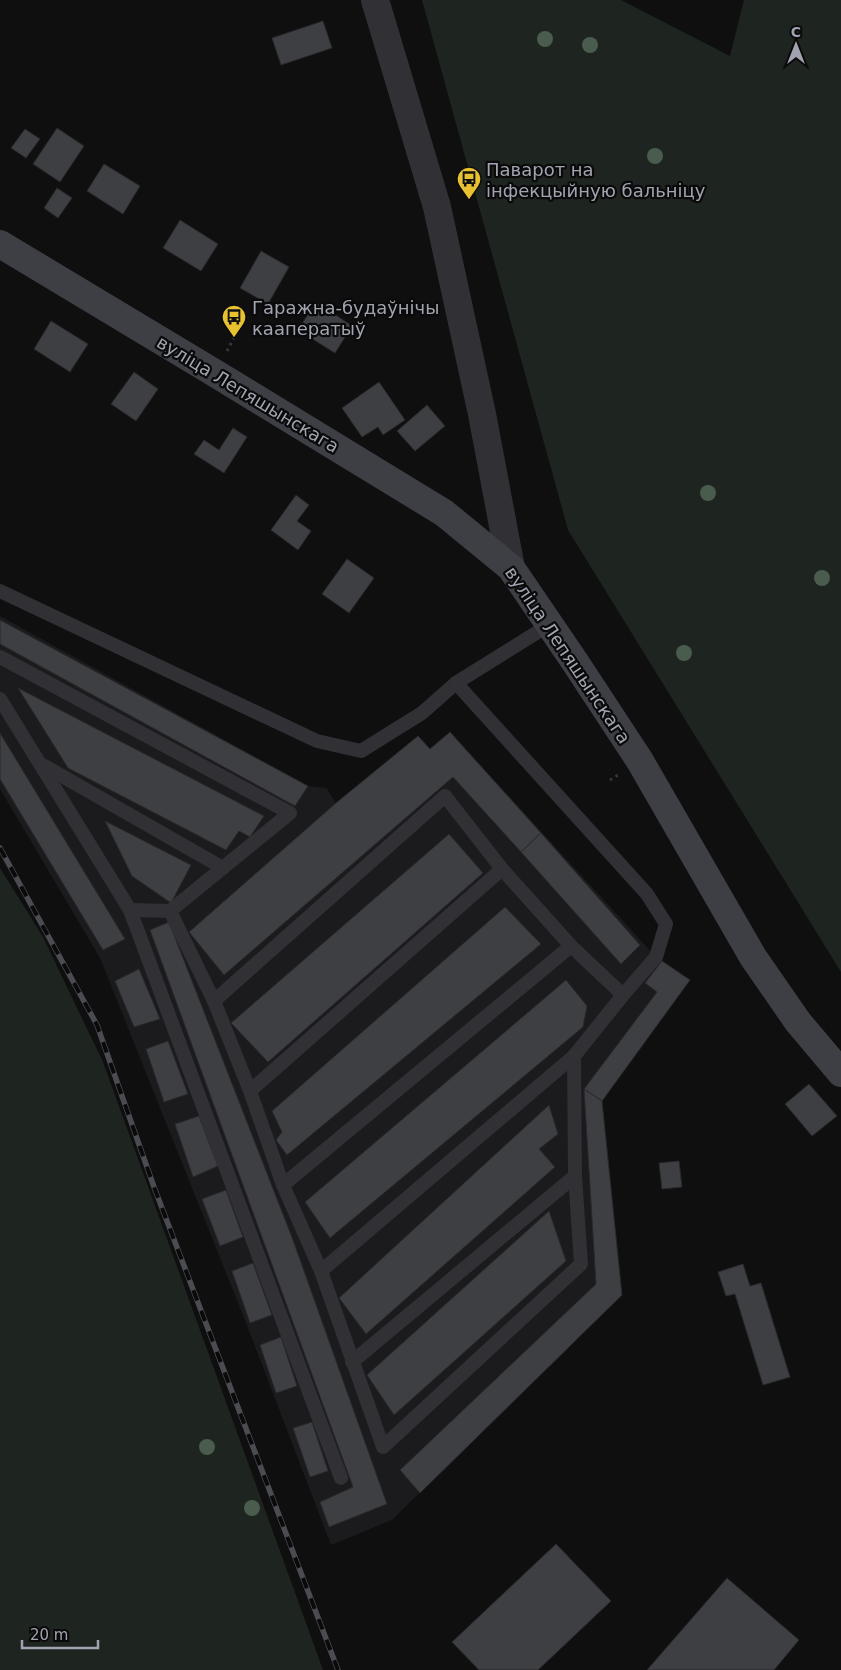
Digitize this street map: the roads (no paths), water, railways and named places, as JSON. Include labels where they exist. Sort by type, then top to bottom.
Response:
[{"type":"street","points":[[375,0],[437,207],[482,414],[511,568]]},
{"type":"street","name":"вуліца Лепяшынскага","points":[[0,244],[444,513],[511,568],[640,760],[754,957],[798,1022],[841,1073]]},
{"type":"lane","points":[[0,591],[317,741],[361,751],[422,712],[456,683],[549,625]]},
{"type":"lane","points":[[0,657],[290,813],[170,911],[130,910]]},
{"type":"lane","points":[[321,1271],[574,1056],[622,995],[656,957],[666,924],[647,894],[456,683]]},
{"type":"lane","points":[[0,699],[130,910],[341,1478]]},
{"type":"lane","points":[[39,763],[223,868]]},
{"type":"lane","points":[[214,1001],[445,796],[502,869],[571,946],[622,995]]},
{"type":"lane","points":[[250,1091],[502,869]]},
{"type":"lane","points":[[170,911],[214,1001],[250,1091],[284,1185],[321,1271],[383,1447],[580,1264],[575,1176],[574,1056]]},
{"type":"lane","points":[[284,1185],[571,946]]},
{"type":"lane","points":[[352,1362],[575,1176]]},
{"type":"railway","points":[[0,848],[97,1025],[154,1187],[338,1670]]},
{"type":"place","name":"Паварот на інфекцыйную бальніцу","points":[[469,200]]},
{"type":"place","name":"Гаражна-будаўнічы кааператыў","points":[[234,338]]}]
